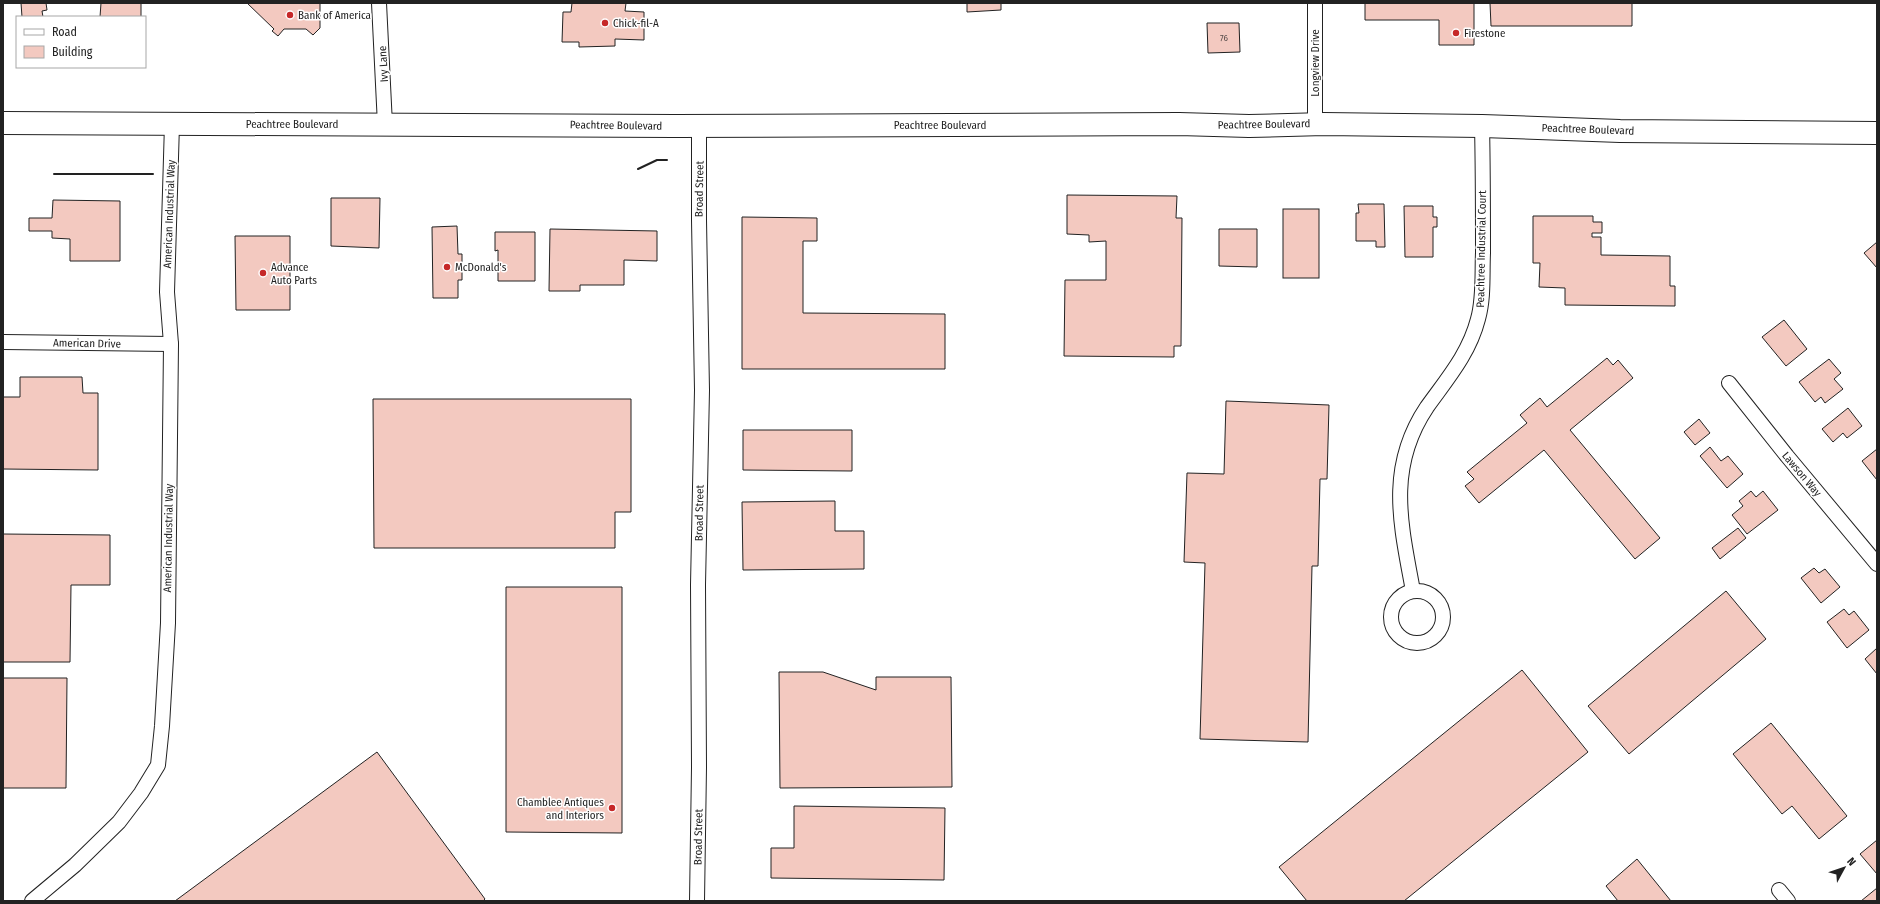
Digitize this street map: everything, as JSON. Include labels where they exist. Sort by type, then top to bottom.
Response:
[{"type":"highway","name":"Peachtree Boulevard","points":[[3,123],[699,126],[1179,124],[1249,126],[1315,124],[1482,126],[1620,131],[1877,133]]},
{"type":"street","name":"Ivy Lane","points":[[379,3],[385,125]]},
{"type":"street","name":"Longview Drive","points":[[1315,3],[1315,124]]},
{"type":"street","name":"American Industrial Way","points":[[32,901],[75,865],[119,822],[141,793],[158,765],[162,726],[168,623],[171,344],[167,292],[172,124]]},
{"type":"street","name":"Broad Street","points":[[697,901],[699,767],[698,585],[702,390],[698,220],[699,126]]},
{"type":"street","name":"Peachtree Industrial Court","points":[[1413,592],[1399,504],[1402,470],[1407,448],[1419,420],[1460,362],[1470,344],[1479,318],[1482,274],[1482,126]]},
{"type":"street","name":"American Drive","points":[[3,342],[171,344]]},
{"type":"street","name":"Lawson Way","points":[[1729,383],[1787,456],[1877,564]]},
{"type":"street","points":[[1779,890],[1788,901]]},
{"type":"building","points":[[21,3],[46,3],[47,10],[42,11],[43,16],[22,16]]},
{"type":"building","points":[[101,3],[141,3],[141,16],[100,16]]},
{"type":"building","name":"Bank of America","points":[[247,3],[320,3],[320,28],[313,35],[306,29],[284,29],[278,36],[272,31],[274,29]]},
{"type":"building","points":[[572,3],[626,3],[625,11],[644,12],[644,40],[615,39],[615,46],[579,47],[579,42],[562,42],[563,12],[571,12]]},
{"type":"building","points":[[967,3],[1001,3],[1001,10],[967,12]]},
{"type":"building","name":"Firestone","points":[[1365,3],[1474,3],[1474,45],[1439,45],[1439,20],[1365,20]]},
{"type":"building","points":[[1490,3],[1632,3],[1632,26],[1491,26]]},
{"type":"building","points":[[1207,23],[1239,23],[1240,52],[1208,53]]},
{"type":"building","points":[[1067,195],[1177,196],[1176,218],[1182,218],[1181,346],[1174,346],[1174,357],[1064,356],[1065,280],[1106,280],[1106,241],[1089,242],[1089,235],[1067,234]]},
{"type":"building","points":[[331,198],[380,198],[379,248],[331,246]]},
{"type":"building","points":[[53,200],[120,201],[120,261],[70,261],[70,239],[52,238],[52,231],[29,231],[29,218],[52,218]]},
{"type":"building","points":[[1358,204],[1384,204],[1385,247],[1376,247],[1376,241],[1356,241],[1356,213],[1359,213]]},
{"type":"building","points":[[1404,206],[1433,206],[1433,217],[1437,217],[1437,227],[1433,227],[1433,257],[1405,257]]},
{"type":"building","points":[[1283,209],[1319,209],[1319,278],[1283,278]]},
{"type":"building","points":[[1533,216],[1593,216],[1593,222],[1602,222],[1602,233],[1592,233],[1592,237],[1601,237],[1601,255],[1670,256],[1670,286],[1675,286],[1675,306],[1565,305],[1565,288],[1539,287],[1540,263],[1533,263]]},
{"type":"building","points":[[742,217],[817,218],[817,241],[803,241],[803,313],[945,314],[945,369],[742,369]]},
{"type":"building","name":"McDonald's","points":[[457,226],[458,254],[462,254],[462,280],[458,280],[458,298],[433,298],[432,227]]},
{"type":"building","points":[[550,229],[657,231],[657,261],[624,260],[624,285],[580,285],[580,291],[549,291]]},
{"type":"building","points":[[1219,229],[1257,229],[1257,267],[1219,266]]},
{"type":"building","points":[[495,232],[535,232],[535,281],[498,281],[498,250],[495,251]]},
{"type":"building","name":"Advance Auto Parts","points":[[235,236],[290,236],[290,310],[236,310]]},
{"type":"building","points":[[1877,242],[1877,268],[1864,253]]},
{"type":"building","points":[[1784,320],[1807,349],[1786,366],[1762,337]]},
{"type":"building","points":[[1607,358],[1613,365],[1618,360],[1633,378],[1570,430],[1660,538],[1635,559],[1544,450],[1479,503],[1465,486],[1474,479],[1467,472],[1527,423],[1520,415],[1540,398],[1547,407]]},
{"type":"building","points":[[1829,359],[1841,373],[1834,379],[1843,389],[1825,403],[1821,397],[1815,402],[1799,382]]},
{"type":"building","points":[[20,377],[82,377],[83,393],[98,393],[98,470],[3,469],[3,397],[20,397]]},
{"type":"building","points":[[373,399],[631,399],[631,512],[615,512],[615,548],[374,548]]},
{"type":"building","points":[[1226,401],[1329,405],[1327,479],[1320,479],[1318,566],[1312,566],[1308,742],[1200,739],[1205,563],[1184,562],[1187,473],[1224,474]]},
{"type":"building","points":[[1848,408],[1862,426],[1847,438],[1843,433],[1833,442],[1822,429]]},
{"type":"building","points":[[1699,419],[1710,433],[1695,445],[1684,432]]},
{"type":"building","points":[[743,430],[852,430],[852,471],[743,470]]},
{"type":"building","points":[[1710,447],[1721,461],[1728,456],[1743,474],[1727,488],[1700,456]]},
{"type":"building","points":[[1877,449],[1877,480],[1862,461]]},
{"type":"building","points":[[1751,491],[1756,497],[1763,491],[1778,510],[1747,534],[1732,515],[1743,506],[1739,501]]},
{"type":"building","points":[[835,501],[835,531],[864,531],[864,569],[743,570],[742,502]]},
{"type":"building","points":[[1738,528],[1746,538],[1720,559],[1712,548]]},
{"type":"building","points":[[3,534],[110,535],[110,585],[71,585],[70,662],[3,662]]},
{"type":"building","points":[[1814,568],[1819,573],[1825,569],[1840,587],[1821,603],[1801,578]]},
{"type":"building","points":[[506,587],[622,587],[622,833],[506,832]]},
{"type":"building","points":[[1726,591],[1766,639],[1629,754],[1588,706]]},
{"type":"building","points":[[1844,609],[1849,615],[1854,611],[1869,630],[1847,648],[1827,622]]},
{"type":"building","points":[[1877,648],[1877,674],[1865,659]]},
{"type":"building","points":[[1522,670],[1588,752],[1404,901],[1307,901],[1279,867]]},
{"type":"building","points":[[779,672],[823,672],[876,690],[876,677],[951,677],[952,787],[780,788]]},
{"type":"building","points":[[3,678],[67,678],[66,788],[3,788]]},
{"type":"building","points":[[1771,723],[1847,816],[1819,839],[1792,806],[1782,814],[1733,754]]},
{"type":"building","points":[[377,752],[485,899],[483,901],[175,901]]},
{"type":"building","points":[[794,806],[945,808],[944,880],[771,878],[771,848],[794,848]]},
{"type":"building","points":[[1877,840],[1877,874],[1860,854]]},
{"type":"building","points":[[1637,859],[1671,901],[1618,901],[1606,886]]},
{"type":"building","points":[[1877,888],[1877,901],[1861,901]]},
{"type":"wall","points":[[638,169],[657,160],[667,160]]},
{"type":"wall","points":[[54,174],[153,174]]},
{"type":"place","name":"Bank of America","points":[[290,15]]},
{"type":"place","name":"Chick-fil-A","points":[[605,23]]},
{"type":"place","name":"Firestone","points":[[1456,33]]},
{"type":"place","name":"McDonald's","points":[[447,267]]},
{"type":"place","name":"Advance Auto Parts","points":[[263,273]]},
{"type":"place","name":"Chamblee Antiques and Interiors","points":[[612,808]]}]
